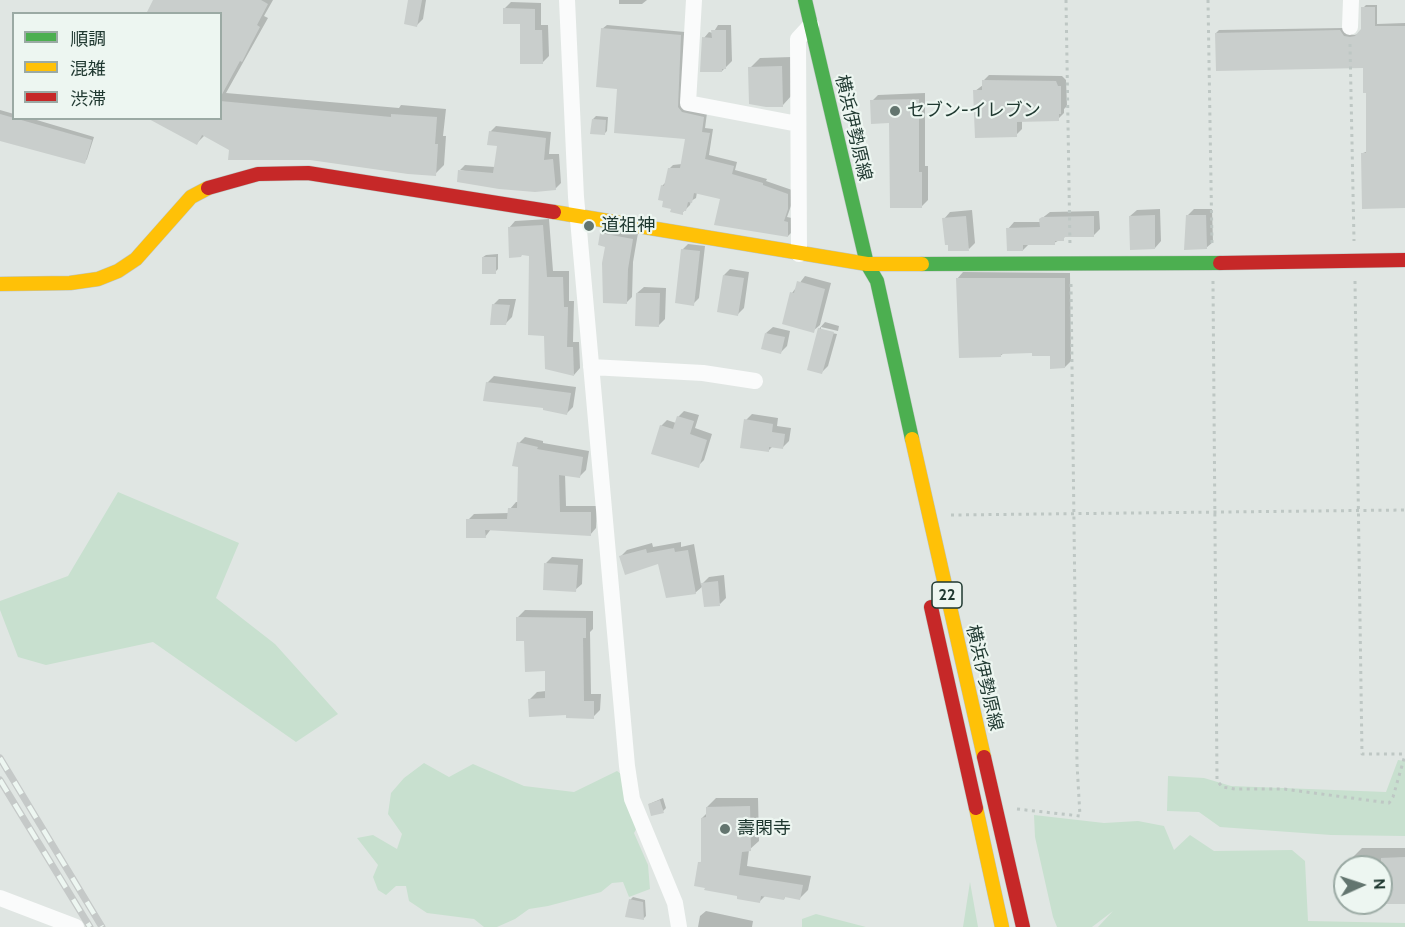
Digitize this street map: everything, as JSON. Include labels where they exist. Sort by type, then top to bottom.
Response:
[{"type":"street","points":[[567,0],[578,214],[628,777],[632,799],[675,903],[679,927]]},
{"type":"street","points":[[694,0],[688,103],[798,124]]},
{"type":"street","name":"横浜伊勢原線","points":[[805,0],[867,264],[878,281],[1023,927]]},
{"type":"street","points":[[1350,27],[1351,0]]},
{"type":"street","points":[[799,254],[798,39],[811,25]]},
{"type":"street","points":[[0,284],[70,283],[98,279],[118,271],[136,259],[191,197],[214,185],[258,174],[318,175],[578,214],[867,264],[1071,265],[1405,260]]},
{"type":"street","name":"横浜伊勢原線","points":[[862,284],[867,264]]},
{"type":"street","points":[[591,367],[703,373],[755,381]]},
{"type":"street","name":"横浜伊勢原線","points":[[928,594],[1002,927]]},
{"type":"street","points":[[0,898],[76,927]]},
{"type":"path","points":[[1208,0],[1216,513],[1217,780],[1222,787],[1284,789],[1389,802],[1393,797],[1405,755],[1362,754],[1350,27]]},
{"type":"path","points":[[929,516],[1405,510]]},
{"type":"path","points":[[995,806],[1080,816],[1077,764],[1075,514]]},
{"type":"green space","points":[[118,492],[239,543],[216,598],[275,644],[338,714],[296,742],[153,642],[46,665],[18,657],[0,610],[0,601],[68,576]]},
{"type":"green space","points":[[1398,760],[1405,761],[1405,836],[1331,835],[1220,827],[1199,812],[1167,811],[1168,776],[1204,778],[1231,786],[1386,792]]},
{"type":"green space","points":[[424,763],[449,777],[473,764],[524,786],[574,792],[617,771],[629,780],[642,819],[634,833],[648,865],[650,889],[629,897],[623,882],[612,883],[601,892],[529,909],[515,919],[497,927],[484,927],[474,919],[427,913],[409,901],[406,886],[396,886],[386,895],[378,890],[373,877],[378,865],[357,838],[373,835],[397,849],[402,834],[388,814],[391,793],[404,778]]},
{"type":"green space","points":[[1034,815],[1104,823],[1138,821],[1164,826],[1174,850],[1190,835],[1214,851],[1292,850],[1305,861],[1308,921],[1405,923],[1405,927],[1098,927],[1113,911],[1092,927],[1057,927],[1035,837]]},
{"type":"green space","points":[[970,882],[978,927],[963,927]]},
{"type":"green space","points":[[816,914],[866,927],[802,927],[802,919]]},
{"type":"building","points":[[153,0],[261,0],[268,4],[257,25],[260,27],[222,94],[222,12],[147,12]]},
{"type":"building","points":[[408,0],[422,0],[417,27],[404,24]]},
{"type":"building","points":[[1361,7],[1375,7],[1375,26],[1405,26],[1405,208],[1362,209],[1361,153],[1366,153],[1366,93],[1363,93],[1363,68],[1216,71],[1215,33],[1340,30],[1344,36],[1350,37],[1355,36],[1361,29]]},
{"type":"building","points":[[503,8],[535,9],[535,30],[542,30],[543,64],[520,64],[520,24],[503,24]]},
{"type":"building","points":[[601,28],[681,35],[678,107],[682,112],[704,117],[702,132],[710,133],[705,159],[734,166],[732,174],[763,183],[763,185],[788,194],[788,209],[784,221],[788,222],[788,237],[714,225],[720,199],[694,193],[692,203],[688,202],[683,215],[670,212],[671,209],[662,207],[663,201],[658,200],[661,185],[664,186],[668,168],[680,168],[685,139],[614,133],[617,89],[596,87]]},
{"type":"building","points":[[711,30],[726,30],[726,69],[722,69],[722,72],[700,72],[702,37],[712,38]]},
{"type":"building","points":[[782,66],[783,107],[749,104],[748,67]]},
{"type":"building","points":[[982,80],[1056,81],[1058,86],[1061,86],[1059,121],[1017,122],[1017,137],[975,138],[973,90],[982,90]]},
{"type":"building","points":[[919,99],[919,172],[922,172],[922,208],[890,208],[889,123],[871,124],[870,100]]},
{"type":"building","points":[[222,101],[391,117],[391,114],[437,117],[436,176],[310,160],[228,160],[229,150],[202,135],[197,145],[151,120],[222,120]]},
{"type":"building","points":[[0,114],[12,117],[12,120],[21,120],[92,140],[85,164],[0,141]]},
{"type":"building","points":[[592,119],[606,120],[605,135],[590,134]]},
{"type":"building","points":[[489,131],[546,138],[544,160],[553,159],[556,190],[535,192],[457,182],[458,170],[493,173],[497,146],[487,145]]},
{"type":"building","points":[[1155,215],[1155,249],[1130,250],[1129,216]]},
{"type":"building","points":[[1186,215],[1206,215],[1207,249],[1184,250]]},
{"type":"building","points":[[966,216],[969,251],[948,251],[948,245],[945,245],[942,218]]},
{"type":"building","points":[[1094,216],[1094,237],[1064,237],[1064,241],[1055,241],[1055,245],[1023,245],[1023,251],[1007,251],[1006,228],[1040,227],[1039,219],[1042,217]]},
{"type":"building","points":[[543,225],[547,277],[563,277],[564,307],[568,307],[567,347],[573,347],[574,376],[545,369],[544,336],[528,335],[529,256],[509,258],[508,227]]},
{"type":"building","points":[[600,233],[633,239],[628,269],[627,304],[603,303],[602,263],[605,247],[598,245]]},
{"type":"building","points":[[681,249],[700,251],[694,306],[675,303]]},
{"type":"building","points":[[482,257],[496,257],[496,274],[482,274]]},
{"type":"building","points":[[723,275],[744,278],[738,316],[717,312]]},
{"type":"building","points":[[956,278],[1065,278],[1065,368],[1050,369],[1050,356],[1032,356],[1032,353],[1001,354],[1001,357],[959,358]]},
{"type":"building","points":[[797,281],[825,289],[814,333],[782,324],[790,292],[794,293]]},
{"type":"building","points":[[636,293],[660,293],[659,327],[635,326]]},
{"type":"building","points":[[492,304],[510,305],[506,325],[490,325]]},
{"type":"building","points":[[818,328],[834,332],[822,374],[807,370]]},
{"type":"building","points":[[765,333],[785,337],[781,354],[761,349]]},
{"type":"building","points":[[486,382],[571,393],[567,415],[543,410],[543,408],[483,401]]},
{"type":"building","points":[[677,416],[694,421],[690,434],[707,440],[699,468],[651,454],[660,425],[673,429]]},
{"type":"building","points":[[744,419],[773,424],[772,432],[785,434],[783,449],[769,447],[769,452],[740,448]]},
{"type":"building","points":[[517,442],[538,447],[537,449],[583,457],[580,478],[559,475],[560,512],[591,512],[591,536],[485,530],[486,538],[466,538],[466,519],[507,519],[508,508],[517,508],[518,467],[512,466]]},
{"type":"building","points":[[674,548],[675,552],[688,550],[696,594],[666,598],[658,564],[625,575],[619,556],[646,549],[647,553]]},
{"type":"building","points":[[544,563],[578,565],[576,592],[543,590]]},
{"type":"building","points":[[718,581],[720,606],[704,607],[701,583]]},
{"type":"building","points":[[516,617],[586,618],[586,638],[583,638],[584,701],[594,701],[594,719],[566,718],[566,715],[529,717],[528,699],[545,698],[545,671],[525,672],[524,641],[516,641]]},
{"type":"building","points":[[660,800],[664,813],[651,816],[648,804]]},
{"type":"building","points":[[750,806],[751,851],[742,852],[739,875],[803,885],[800,900],[761,896],[760,903],[737,899],[737,896],[694,886],[698,862],[701,862],[701,818],[706,817],[706,807]]},
{"type":"building","points":[[1405,857],[1405,904],[1393,904],[1393,858]]},
{"type":"building","points":[[629,899],[643,902],[644,920],[625,917]]},
{"type":"railway","points":[[0,758],[102,927]]},
{"type":"railway","points":[[0,780],[90,927]]},
{"type":"traffic: fast","points":[[805,0],[867,264],[877,281],[912,439]]},
{"type":"traffic: fast","points":[[922,264],[1220,263]]},
{"type":"traffic: slow","points":[[0,284],[70,283],[98,279],[118,271],[136,259],[191,197],[208,188]]},
{"type":"traffic: slow","points":[[554,212],[867,264],[922,264]]},
{"type":"traffic: slow","points":[[912,439],[984,757]]},
{"type":"traffic: slow","points":[[976,808],[1002,927]]},
{"type":"traffic: jam","points":[[208,188],[258,174],[308,173],[554,212]]},
{"type":"traffic: jam","points":[[1220,263],[1405,260]]},
{"type":"traffic: jam","points":[[931,607],[976,808]]},
{"type":"traffic: jam","points":[[984,757],[1023,927]]},
{"type":"place","name":"セブン-イレブン","points":[[895,111]]},
{"type":"place","name":"道祖神","points":[[589,226]]},
{"type":"place","name":"壽閑寺","points":[[725,829]]}]
